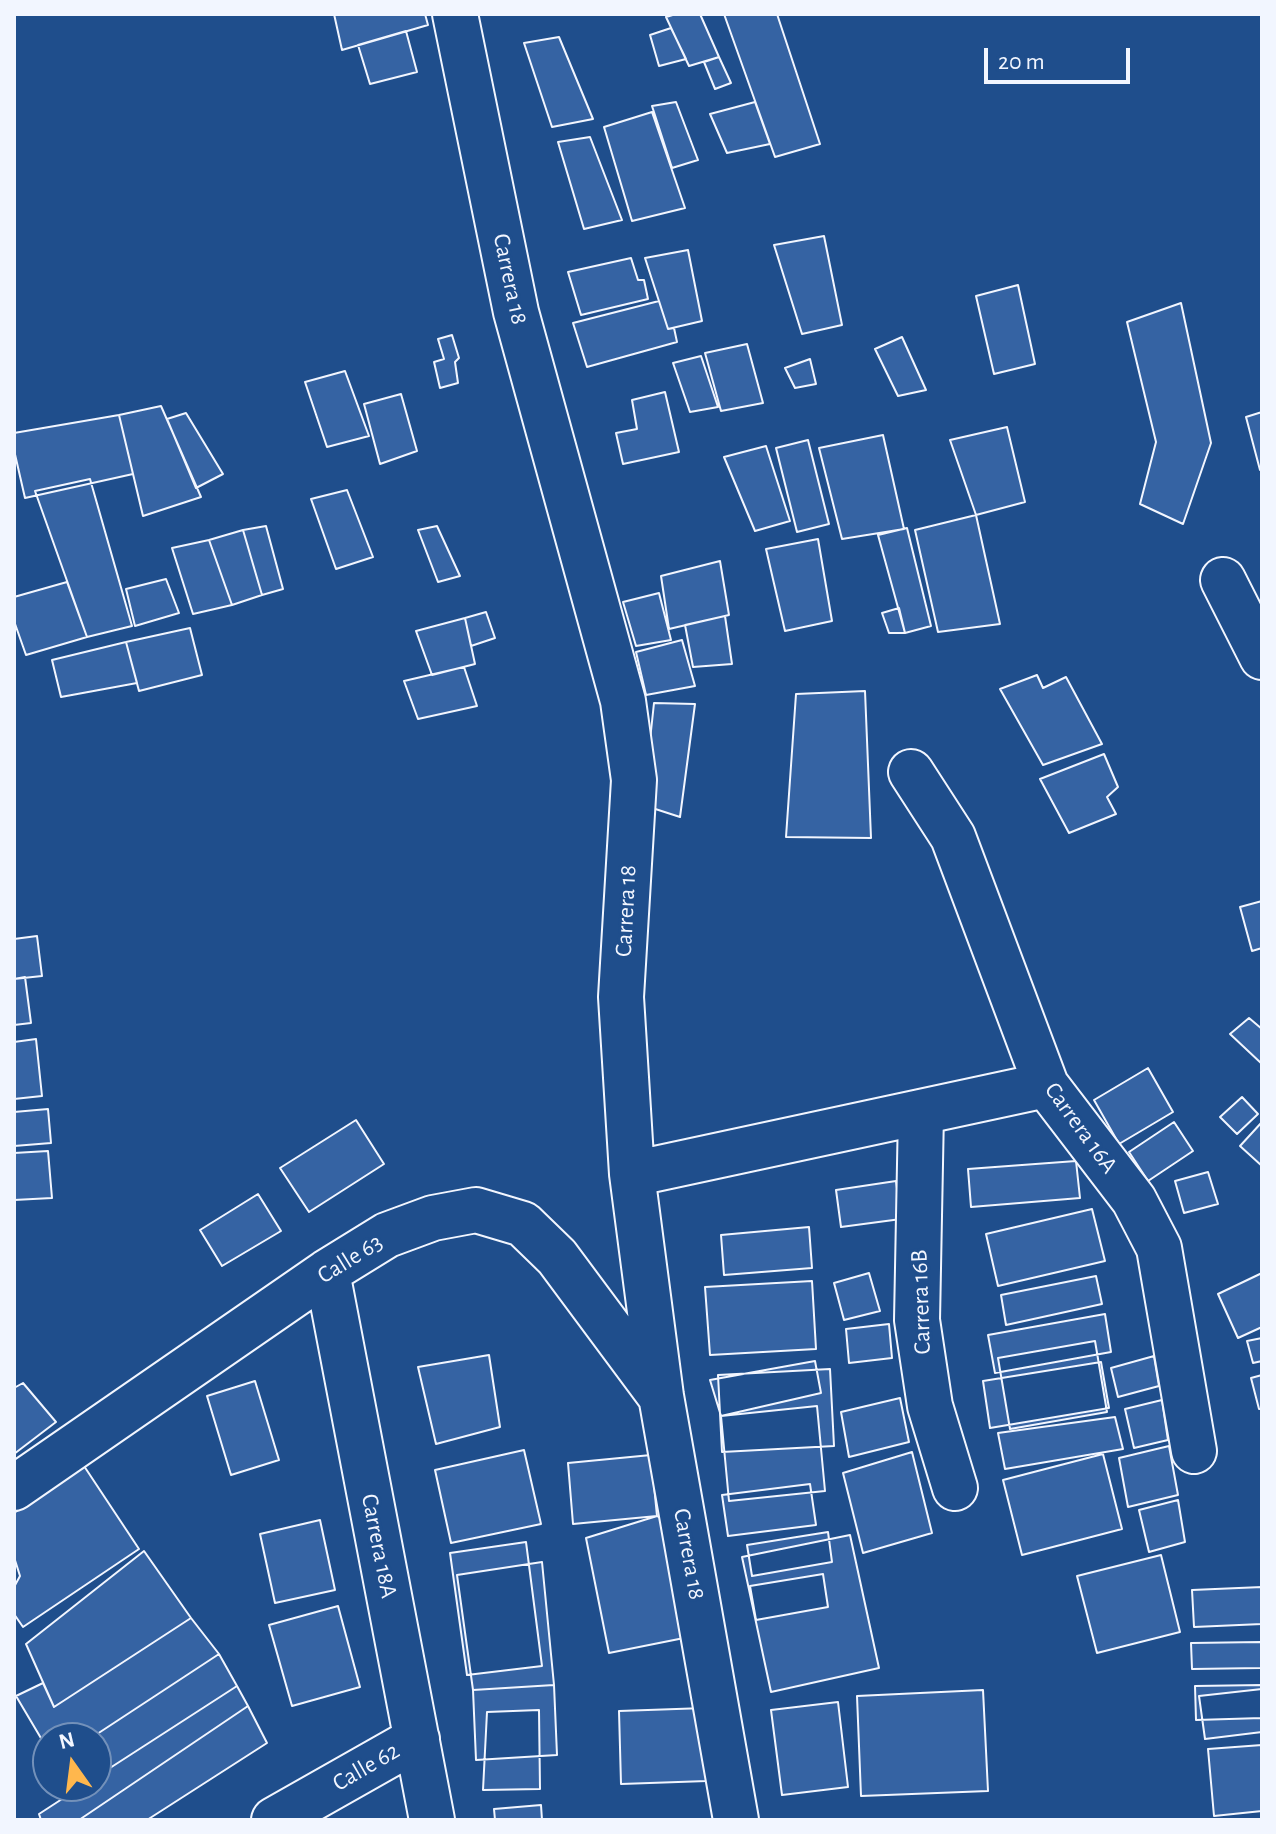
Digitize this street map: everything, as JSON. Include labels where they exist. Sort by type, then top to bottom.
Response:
[{"type":"street","name":"Carrera 18","points":[[455,14],[516,312],[623,701],[633,755],[621,997],[632,1174],[661,1396],[736,1820]]},
{"type":"street","points":[[1223,580],[1262,657]]},
{"type":"street","name":"Carrera 16A","points":[[911,772],[953,837],[1046,1085],[1134,1200],[1159,1248],[1194,1451]]},
{"type":"street","points":[[632,1174],[1046,1085]]},
{"type":"street","name":"Carrera 16B","points":[[921,1112],[917,1320],[930,1406],[955,1488]]},
{"type":"street","name":"Calle 63","points":[[14,1488],[327,1272],[387,1235],[433,1218],[476,1210],[523,1224],[557,1257],[661,1396]]},
{"type":"street","name":"Carrera 18A","points":[[327,1272],[432,1820]]},
{"type":"street","name":"Calle 62","points":[[274,1820],[417,1739]]},
{"type":"building","points":[[334,14],[425,14],[428,25],[342,50]]},
{"type":"building","points":[[700,14],[719,57],[689,66],[666,17]]},
{"type":"building","points":[[724,14],[777,14],[820,144],[775,157]]},
{"type":"building","points":[[671,28],[686,59],[659,66],[650,35]]},
{"type":"building","points":[[406,31],[417,72],[370,84],[358,45]]},
{"type":"building","points":[[559,37],[593,119],[552,127],[524,43]]},
{"type":"building","points":[[719,57],[731,83],[715,89],[704,62]]},
{"type":"building","points":[[676,102],[698,160],[672,168],[652,106]]},
{"type":"building","points":[[755,102],[770,144],[727,153],[710,114]]},
{"type":"building","points":[[652,112],[685,208],[632,221],[604,127]]},
{"type":"building","points":[[590,137],[622,220],[584,229],[558,142]]},
{"type":"building","points":[[824,236],[842,325],[802,334],[774,245]]},
{"type":"building","points":[[688,250],[702,321],[668,329],[645,258]]},
{"type":"building","points":[[631,258],[638,280],[644,280],[648,299],[581,315],[568,272]]},
{"type":"building","points":[[1018,285],[1035,364],[994,374],[976,296]]},
{"type":"building","points":[[659,301],[668,329],[674,328],[677,342],[587,367],[573,323]]},
{"type":"building","points":[[1181,303],[1211,443],[1183,524],[1140,504],[1156,442],[1127,322]]},
{"type":"building","points":[[452,335],[459,358],[455,362],[458,383],[440,388],[434,362],[444,359],[438,339]]},
{"type":"building","points":[[902,337],[926,390],[898,396],[875,349]]},
{"type":"building","points":[[747,344],[763,403],[721,411],[705,353]]},
{"type":"building","points":[[701,356],[718,407],[690,412],[673,363]]},
{"type":"building","points":[[810,359],[816,384],[795,388],[785,368]]},
{"type":"building","points":[[345,371],[369,436],[327,447],[305,382]]},
{"type":"building","points":[[665,392],[679,452],[623,464],[616,433],[637,429],[632,400]]},
{"type":"building","points":[[401,394],[417,451],[380,464],[364,404]]},
{"type":"building","points":[[161,406],[201,497],[143,516],[119,415]]},
{"type":"building","points":[[1262,412],[1262,470],[1260,470],[1246,417]]},
{"type":"building","points":[[186,413],[223,474],[196,488],[167,419]]},
{"type":"building","points":[[119,415],[133,474],[25,498],[14,450],[14,433]]},
{"type":"building","points":[[1007,427],[1025,502],[976,515],[950,440]]},
{"type":"building","points":[[883,435],[904,529],[842,539],[819,448]]},
{"type":"building","points":[[808,440],[829,524],[797,532],[776,448]]},
{"type":"building","points":[[766,446],[790,521],[755,531],[724,457]]},
{"type":"building","points":[[90,479],[132,626],[87,637],[35,491]]},
{"type":"building","points":[[347,490],[373,557],[336,569],[311,499]]},
{"type":"building","points":[[976,515],[1000,624],[938,632],[915,530]]},
{"type":"building","points":[[266,526],[283,589],[262,595],[243,530]]},
{"type":"building","points":[[437,526],[460,576],[438,582],[418,530]]},
{"type":"building","points":[[907,528],[931,626],[905,633],[878,535]]},
{"type":"building","points":[[243,530],[262,595],[232,605],[209,540]]},
{"type":"building","points":[[818,539],[832,621],[785,631],[766,549]]},
{"type":"building","points":[[209,540],[232,605],[193,614],[172,548]]},
{"type":"building","points":[[720,561],[729,615],[669,629],[661,576]]},
{"type":"building","points":[[166,579],[179,613],[135,626],[126,589]]},
{"type":"building","points":[[67,582],[87,637],[26,655],[14,621],[14,597]]},
{"type":"building","points":[[659,593],[671,640],[636,646],[623,602]]},
{"type":"building","points":[[899,608],[905,633],[889,633],[882,613]]},
{"type":"building","points":[[486,612],[495,638],[471,646],[465,618]]},
{"type":"building","points":[[725,616],[732,664],[693,667],[685,625]]},
{"type":"building","points":[[465,618],[475,664],[432,675],[416,631]]},
{"type":"building","points":[[190,628],[202,675],[139,691],[126,642]]},
{"type":"building","points":[[682,640],[695,686],[646,695],[636,652]]},
{"type":"building","points":[[126,642],[137,683],[61,697],[52,660]]},
{"type":"building","points":[[464,667],[477,706],[418,719],[404,681]]},
{"type":"building","points":[[1037,675],[1043,688],[1066,677],[1102,744],[1043,765],[1000,689]]},
{"type":"building","points":[[865,691],[871,838],[786,837],[796,694]]},
{"type":"building","points":[[654,703],[695,704],[680,817],[643,805]]},
{"type":"building","points":[[1104,754],[1118,787],[1107,797],[1116,814],[1069,833],[1040,779]]},
{"type":"building","points":[[1262,901],[1262,948],[1252,951],[1240,907]]},
{"type":"building","points":[[37,936],[42,976],[14,979],[14,939]]},
{"type":"building","points":[[25,977],[31,1023],[14,1025],[14,979]]},
{"type":"building","points":[[1249,1018],[1262,1029],[1262,1064],[1230,1034]]},
{"type":"building","points":[[36,1039],[42,1096],[14,1099],[14,1042]]},
{"type":"building","points":[[1148,1068],[1173,1112],[1119,1144],[1094,1100]]},
{"type":"building","points":[[1242,1097],[1258,1114],[1237,1134],[1220,1117]]},
{"type":"building","points":[[48,1109],[51,1143],[14,1146],[14,1112]]},
{"type":"building","points":[[356,1120],[384,1164],[309,1212],[280,1168]]},
{"type":"building","points":[[1174,1122],[1193,1151],[1148,1181],[1129,1152]]},
{"type":"building","points":[[1262,1122],[1262,1166],[1240,1146]]},
{"type":"building","points":[[48,1151],[52,1198],[14,1200],[14,1153]]},
{"type":"building","points":[[1076,1161],[1080,1198],[971,1207],[968,1169]]},
{"type":"building","points":[[1208,1172],[1218,1204],[1184,1213],[1175,1181]]},
{"type":"building","points":[[896,1181],[901,1219],[841,1227],[836,1190]]},
{"type":"building","points":[[258,1194],[281,1231],[222,1266],[200,1230]]},
{"type":"building","points":[[1092,1209],[1105,1261],[998,1286],[986,1234]]},
{"type":"building","points":[[809,1227],[812,1268],[724,1275],[721,1235]]},
{"type":"building","points":[[869,1273],[880,1311],[844,1320],[834,1283]]},
{"type":"building","points":[[1262,1273],[1262,1327],[1238,1338],[1218,1294]]},
{"type":"building","points":[[1096,1276],[1102,1304],[1006,1325],[1001,1295]]},
{"type":"building","points":[[812,1281],[816,1349],[710,1355],[705,1287]]},
{"type":"building","points":[[1105,1314],[1111,1352],[995,1373],[988,1335]]},
{"type":"building","points":[[889,1324],[892,1358],[849,1363],[846,1329]]},
{"type":"building","points":[[1262,1338],[1262,1361],[1253,1363],[1247,1341]]},
{"type":"building","points":[[1095,1341],[1107,1412],[1010,1429],[998,1358]]},
{"type":"building","points":[[489,1355],[500,1427],[436,1444],[418,1367]]},
{"type":"building","points":[[1154,1356],[1159,1386],[1118,1397],[1111,1368]]},
{"type":"building","points":[[815,1361],[821,1393],[721,1416],[710,1380]]},
{"type":"building","points":[[1101,1362],[1109,1408],[990,1428],[983,1381]]},
{"type":"building","points":[[830,1369],[834,1446],[722,1452],[718,1375]]},
{"type":"building","points":[[1262,1375],[1262,1409],[1259,1409],[1251,1378]]},
{"type":"building","points":[[255,1381],[279,1460],[231,1475],[207,1396]]},
{"type":"building","points":[[23,1383],[56,1422],[14,1454],[14,1388]]},
{"type":"building","points":[[900,1398],[909,1442],[849,1457],[841,1412]]},
{"type":"building","points":[[1162,1400],[1168,1440],[1134,1448],[1125,1409]]},
{"type":"building","points":[[817,1406],[825,1491],[729,1501],[721,1416]]},
{"type":"building","points":[[1115,1417],[1123,1449],[1005,1469],[998,1433]]},
{"type":"building","points":[[1169,1446],[1178,1495],[1128,1507],[1119,1458]]},
{"type":"building","points":[[524,1450],[541,1524],[451,1543],[435,1470]]},
{"type":"building","points":[[912,1452],[932,1533],[863,1553],[843,1473]]},
{"type":"building","points":[[1103,1454],[1122,1529],[1022,1555],[1003,1480]]},
{"type":"building","points":[[651,1455],[657,1516],[573,1524],[568,1463]]},
{"type":"building","points":[[84,1466],[139,1549],[23,1627],[14,1614],[14,1587],[20,1576],[14,1557],[14,1513]]},
{"type":"building","points":[[810,1484],[816,1525],[728,1536],[722,1495]]},
{"type":"building","points":[[1178,1500],[1185,1542],[1149,1552],[1139,1510]]},
{"type":"building","points":[[657,1516],[667,1522],[689,1637],[609,1653],[586,1538]]},
{"type":"building","points":[[320,1520],[335,1590],[275,1603],[260,1534]]},
{"type":"building","points":[[828,1532],[832,1562],[752,1576],[747,1545]]},
{"type":"building","points":[[850,1535],[879,1668],[771,1692],[742,1557]]},
{"type":"building","points":[[526,1542],[542,1666],[467,1675],[450,1553]]},
{"type":"building","points":[[144,1551],[191,1618],[54,1707],[26,1644]]},
{"type":"building","points":[[1161,1555],[1180,1632],[1097,1653],[1077,1576]]},
{"type":"building","points":[[542,1562],[554,1685],[473,1690],[457,1575]]},
{"type":"building","points":[[823,1574],[828,1607],[756,1620],[750,1586]]},
{"type":"building","points":[[1262,1587],[1262,1624],[1194,1627],[1192,1590]]},
{"type":"building","points":[[338,1606],[360,1687],[292,1706],[269,1625]]},
{"type":"building","points":[[191,1618],[219,1654],[112,1724],[32,1723],[16,1696],[43,1683],[54,1707]]},
{"type":"building","points":[[1261,1642],[1262,1668],[1192,1669],[1191,1643]]},
{"type":"building","points":[[219,1654],[237,1686],[112,1767],[112,1724]]},
{"type":"building","points":[[554,1685],[557,1755],[476,1760],[473,1690]]},
{"type":"building","points":[[1262,1685],[1262,1718],[1196,1720],[1195,1686]]},
{"type":"building","points":[[237,1686],[248,1706],[112,1798],[112,1767]]},
{"type":"building","points":[[1262,1689],[1262,1732],[1205,1739],[1199,1696]]},
{"type":"building","points":[[983,1690],[988,1791],[861,1796],[857,1696]]},
{"type":"building","points":[[838,1702],[848,1787],[782,1795],[771,1710]]},
{"type":"building","points":[[248,1706],[267,1743],[147,1820],[79,1820],[106,1802],[112,1802],[112,1798]]},
{"type":"building","points":[[705,1708],[707,1781],[621,1784],[619,1711]]},
{"type":"building","points":[[539,1710],[540,1789],[483,1790],[487,1712]]},
{"type":"building","points":[[1262,1745],[1262,1811],[1214,1816],[1208,1749]]},
{"type":"building","points":[[57,1802],[106,1802],[79,1820],[41,1820],[39,1814]]},
{"type":"building","points":[[541,1805],[542,1820],[495,1820],[494,1809]]}]
